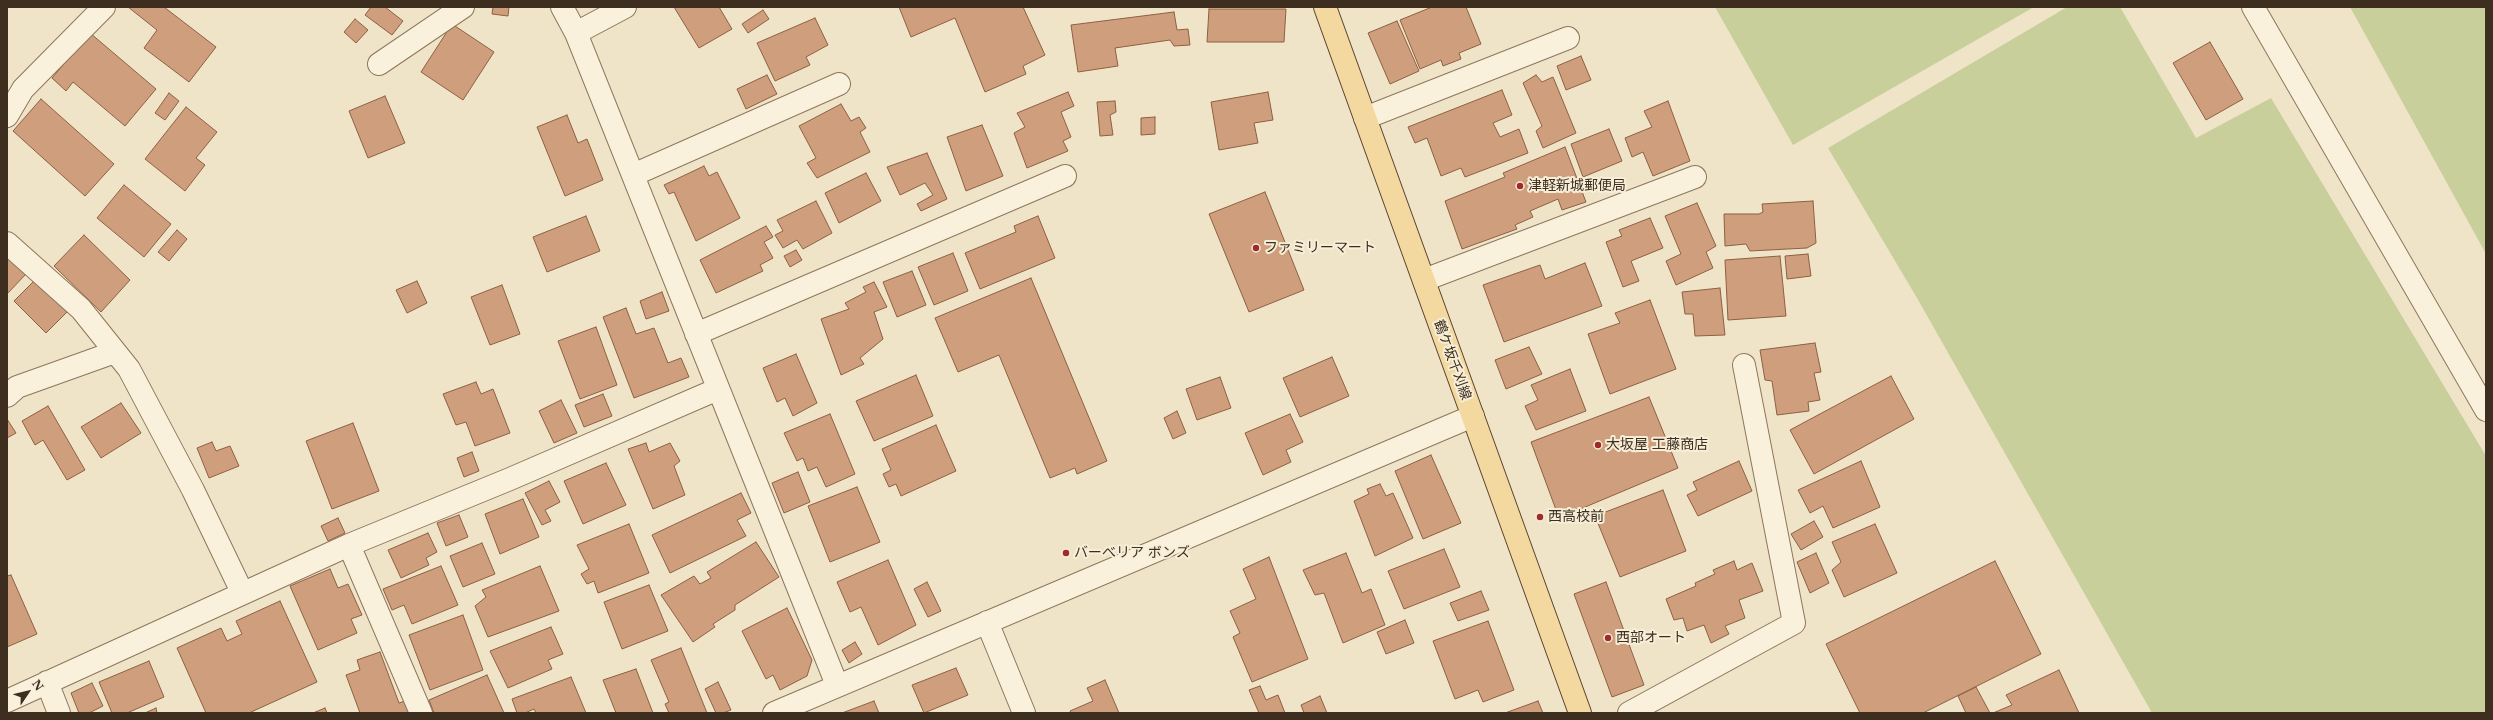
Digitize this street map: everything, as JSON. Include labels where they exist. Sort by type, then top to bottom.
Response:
[{"type":"main road","name":"鶴ケ坂千刈線","points":[[1325,7],[1580,713]]},
{"type":"street","points":[[7,116],[24,89],[104,7]]},
{"type":"street","points":[[379,64],[463,7]]},
{"type":"street","points":[[562,7],[576,33],[837,685]]},
{"type":"street","points":[[576,33],[625,7]]},
{"type":"street","points":[[2253,7],[2486,410]]},
{"type":"street","points":[[1365,118],[1568,38]]},
{"type":"street","points":[[632,175],[839,84]]},
{"type":"street","points":[[696,334],[1065,176]]},
{"type":"street","points":[[1424,280],[1695,177]]},
{"type":"street","points":[[7,243],[82,309],[129,368],[193,490],[242,592]]},
{"type":"street","points":[[7,396],[17,388],[115,352]]},
{"type":"street","points":[[1629,713],[1794,623],[1744,365]]},
{"type":"street","points":[[7,702],[242,592],[349,545],[510,479],[718,388]]},
{"type":"street","points":[[774,713],[1473,416]]},
{"type":"street","points":[[349,545],[421,713]]},
{"type":"street","points":[[987,622],[1024,713]]},
{"type":"street","points":[[47,682],[59,713]]},
{"type":"green space","points":[[1715,7],[2034,7],[1793,145]]},
{"type":"green space","points":[[2067,7],[2120,7],[2196,138],[2271,98],[2486,456],[2486,713],[2152,713],[1917,298],[1828,148]]},
{"type":"green space","points":[[2350,7],[2486,7],[2486,254]]},
{"type":"building","points":[[128,7],[164,7],[216,47],[189,82],[144,48],[157,30]]},
{"type":"building","points":[[371,7],[385,7],[403,21],[392,35],[365,15]]},
{"type":"building","points":[[493,7],[509,7],[508,16],[492,14]]},
{"type":"building","points":[[674,7],[719,7],[732,29],[699,48]]},
{"type":"building","points":[[899,7],[1023,7],[1045,55],[1023,66],[1026,74],[985,92],[955,18],[911,37]]},
{"type":"building","points":[[1432,7],[1466,7],[1481,44],[1459,53],[1461,59],[1443,66],[1441,60],[1420,69],[1400,20]]},
{"type":"building","points":[[1209,9],[1286,9],[1284,42],[1207,42]]},
{"type":"building","points":[[763,10],[769,19],[748,33],[742,24]]},
{"type":"building","points":[[1174,12],[1177,30],[1188,29],[1190,45],[1174,46],[1170,40],[1115,48],[1118,66],[1078,72],[1071,25]]},
{"type":"building","points":[[815,18],[828,45],[806,57],[810,65],[775,81],[757,43]]},
{"type":"building","points":[[355,19],[368,30],[356,43],[344,32]]},
{"type":"building","points":[[1397,21],[1419,71],[1390,84],[1368,33]]},
{"type":"building","points":[[452,24],[494,52],[463,100],[421,72]]},
{"type":"building","points":[[90,33],[156,89],[125,126],[73,82],[66,91],[52,78]]},
{"type":"building","points":[[2210,42],[2243,99],[2206,120],[2173,63]]},
{"type":"building","points":[[1581,56],[1591,80],[1566,90],[1557,66]]},
{"type":"building","points":[[767,75],[777,94],[746,109],[737,89]]},
{"type":"building","points":[[1536,75],[1542,82],[1553,77],[1576,133],[1543,148],[1536,131],[1542,126],[1523,83]]},
{"type":"building","points":[[1502,90],[1512,115],[1493,123],[1500,137],[1519,129],[1528,153],[1465,177],[1461,168],[1441,176],[1427,138],[1415,143],[1408,127]]},
{"type":"building","points":[[1068,92],[1074,106],[1061,112],[1071,137],[1063,141],[1068,151],[1027,168],[1014,133],[1025,127],[1017,113]]},
{"type":"building","points":[[1268,92],[1273,120],[1254,123],[1258,143],[1219,150],[1211,102]]},
{"type":"building","points":[[169,93],[179,101],[165,120],[155,113]]},
{"type":"building","points":[[385,96],[405,143],[368,158],[349,111]]},
{"type":"building","points":[[41,99],[114,164],[85,196],[13,131]]},
{"type":"building","points":[[1115,101],[1116,112],[1110,115],[1113,135],[1100,136],[1097,102]]},
{"type":"building","points":[[1668,101],[1690,161],[1653,176],[1643,152],[1632,157],[1625,138],[1652,127],[1644,111]]},
{"type":"building","points":[[841,104],[851,121],[859,117],[866,128],[860,132],[870,152],[817,178],[807,163],[816,158],[799,126]]},
{"type":"building","points":[[186,107],[217,132],[196,158],[205,165],[185,191],[145,159]]},
{"type":"building","points":[[567,115],[578,143],[587,139],[603,180],[565,196],[537,127]]},
{"type":"building","points":[[1155,117],[1155,134],[1141,135],[1141,118]]},
{"type":"building","points":[[982,125],[1003,176],[966,191],[947,137]]},
{"type":"building","points":[[1609,129],[1622,161],[1583,177],[1571,144]]},
{"type":"building","points":[[1565,147],[1586,202],[1562,210],[1558,199],[1530,211],[1533,217],[1515,225],[1517,229],[1462,249],[1445,201],[1505,177],[1503,173]]},
{"type":"building","points":[[927,153],[947,199],[921,211],[917,204],[933,195],[925,183],[900,195],[887,167]]},
{"type":"building","points":[[704,166],[709,176],[717,172],[740,218],[696,241],[674,192],[669,194],[664,185]]},
{"type":"building","points":[[866,173],[881,201],[839,223],[825,193]]},
{"type":"building","points":[[124,185],[171,224],[144,257],[97,218]]},
{"type":"building","points":[[1265,192],[1304,290],[1249,312],[1209,214]]},
{"type":"building","points":[[816,201],[832,233],[803,249],[797,240],[783,248],[775,235],[783,231],[777,220]]},
{"type":"building","points":[[1813,201],[1816,243],[1807,248],[1750,251],[1746,244],[1725,246],[1724,214],[1759,214],[1763,212],[1762,204]]},
{"type":"building","points":[[1697,203],[1716,246],[1706,252],[1713,268],[1676,285],[1666,261],[1681,254],[1665,216]]},
{"type":"building","points":[[586,216],[600,251],[547,272],[533,237]]},
{"type":"building","points":[[1038,216],[1055,258],[980,289],[965,253],[1016,232],[1014,226]]},
{"type":"building","points":[[1650,218],[1663,248],[1631,261],[1639,281],[1623,287],[1606,242],[1622,236],[1619,230]]},
{"type":"building","points":[[766,226],[773,237],[764,242],[773,258],[760,265],[763,271],[716,293],[700,260]]},
{"type":"building","points":[[177,230],[187,239],[169,261],[158,252]]},
{"type":"building","points":[[84,235],[130,280],[101,312],[54,266]]},
{"type":"building","points":[[796,250],[802,260],[790,267],[784,256]]},
{"type":"building","points":[[953,253],[968,291],[934,305],[918,267]]},
{"type":"building","points":[[1808,254],[1811,276],[1787,279],[1785,256]]},
{"type":"building","points":[[7,256],[26,274],[7,294]]},
{"type":"building","points":[[1780,256],[1786,316],[1728,320],[1725,260]]},
{"type":"building","points":[[1585,263],[1602,306],[1504,342],[1483,285],[1540,265],[1545,279]]},
{"type":"building","points":[[912,271],[926,305],[897,317],[883,282]]},
{"type":"building","points":[[1031,278],[1107,461],[1077,474],[1075,468],[1050,478],[999,355],[958,372],[935,318]]},
{"type":"building","points":[[35,280],[67,312],[46,333],[14,301]]},
{"type":"building","points":[[417,281],[427,303],[407,313],[396,290]]},
{"type":"building","points":[[874,282],[887,307],[874,312],[883,339],[860,358],[864,364],[841,375],[821,319],[849,309],[845,303],[866,292],[863,287]]},
{"type":"building","points":[[502,285],[520,334],[490,345],[471,297]]},
{"type":"building","points":[[1720,288],[1725,335],[1695,336],[1693,314],[1685,314],[1682,292]]},
{"type":"building","points":[[662,292],[669,311],[646,319],[640,301]]},
{"type":"building","points":[[1650,300],[1676,369],[1610,394],[1588,334],[1620,323],[1615,313]]},
{"type":"building","points":[[626,308],[636,334],[654,328],[668,363],[681,358],[689,377],[634,398],[603,317]]},
{"type":"building","points":[[596,327],[617,385],[580,399],[558,341]]},
{"type":"building","points":[[1815,343],[1821,372],[1814,373],[1820,400],[1808,402],[1809,411],[1777,415],[1772,381],[1765,380],[1760,350]]},
{"type":"building","points":[[1529,347],[1542,374],[1506,389],[1495,360]]},
{"type":"building","points":[[796,354],[817,403],[793,416],[785,398],[777,402],[763,368]]},
{"type":"building","points":[[1332,357],[1349,396],[1300,417],[1283,378]]},
{"type":"building","points":[[1570,369],[1586,411],[1536,430],[1525,406],[1538,400],[1531,385]]},
{"type":"building","points":[[916,375],[933,416],[874,441],[856,401]]},
{"type":"building","points":[[1891,376],[1914,419],[1814,474],[1790,430]]},
{"type":"building","points":[[1220,377],[1231,408],[1197,420],[1186,389]]},
{"type":"building","points":[[476,382],[481,394],[493,389],[510,433],[475,446],[466,422],[456,425],[443,394]]},
{"type":"building","points":[[603,394],[612,416],[584,427],[575,405]]},
{"type":"building","points":[[1649,397],[1678,468],[1559,518],[1531,442]]},
{"type":"building","points":[[561,400],[577,433],[554,443],[539,411]]},
{"type":"building","points":[[121,403],[141,433],[101,458],[81,427]]},
{"type":"building","points":[[48,406],[85,470],[67,480],[43,440],[35,445],[22,421]]},
{"type":"building","points":[[1177,411],[1186,433],[1173,439],[1164,418]]},
{"type":"building","points":[[830,414],[855,474],[826,487],[817,467],[808,471],[803,458],[797,461],[784,433]]},
{"type":"building","points":[[1290,414],[1303,442],[1286,450],[1291,462],[1263,475],[1245,433]]},
{"type":"building","points":[[7,419],[16,433],[7,438]]},
{"type":"building","points":[[353,423],[379,491],[332,509],[306,441]]},
{"type":"building","points":[[936,425],[956,471],[901,496],[896,484],[889,487],[883,474],[891,470],[882,449]]},
{"type":"building","points":[[212,442],[216,451],[230,446],[239,466],[209,478],[197,448]]},
{"type":"building","points":[[646,443],[649,452],[670,443],[680,461],[674,466],[685,495],[653,509],[628,449]]},
{"type":"building","points":[[472,452],[479,471],[464,477],[457,458]]},
{"type":"building","points":[[1431,455],[1461,523],[1423,539],[1395,471]]},
{"type":"building","points":[[1739,461],[1752,491],[1698,516],[1687,495],[1697,490],[1693,482]]},
{"type":"building","points":[[1861,461],[1880,507],[1833,528],[1823,506],[1810,513],[1798,490]]},
{"type":"building","points":[[606,463],[626,505],[583,524],[564,481]]},
{"type":"building","points":[[798,472],[810,502],[784,513],[772,483]]},
{"type":"building","points":[[549,481],[560,502],[545,510],[551,521],[542,525],[525,493]]},
{"type":"building","points":[[1380,484],[1386,496],[1393,493],[1413,538],[1375,556],[1354,501],[1369,494],[1367,489]]},
{"type":"building","points":[[857,487],[880,542],[830,562],[808,506]]},
{"type":"building","points":[[1663,490],[1686,551],[1620,577],[1595,516]]},
{"type":"building","points":[[741,493],[751,513],[737,520],[746,536],[670,573],[652,535]]},
{"type":"building","points":[[523,499],[539,537],[500,554],[485,514]]},
{"type":"building","points":[[459,515],[468,537],[446,546],[437,523]]},
{"type":"building","points":[[338,518],[345,533],[328,541],[321,526]]},
{"type":"building","points":[[1814,521],[1823,537],[1801,550],[1791,534]]},
{"type":"building","points":[[629,524],[649,573],[598,593],[594,581],[587,584],[581,574],[589,569],[577,545]]},
{"type":"building","points":[[1875,524],[1897,573],[1844,597],[1832,570],[1841,562],[1832,542]]},
{"type":"building","points":[[428,533],[437,552],[426,558],[429,565],[401,578],[388,550]]},
{"type":"building","points":[[756,542],[779,577],[735,605],[735,610],[713,624],[715,627],[693,642],[661,595],[694,576],[700,584],[711,578],[707,572]]},
{"type":"building","points":[[482,543],[495,574],[463,587],[450,556]]},
{"type":"building","points":[[1444,549],[1460,587],[1404,609],[1388,571]]},
{"type":"building","points":[[1346,553],[1362,593],[1371,589],[1385,625],[1343,643],[1324,593],[1315,595],[1303,570]]},
{"type":"building","points":[[1816,553],[1829,583],[1810,593],[1797,562]]},
{"type":"building","points":[[1269,557],[1308,659],[1252,682],[1233,637],[1240,633],[1230,611],[1256,599],[1243,569]]},
{"type":"building","points":[[888,560],[916,625],[878,645],[861,607],[850,612],[837,582]]},
{"type":"building","points":[[1734,561],[1737,570],[1752,563],[1763,591],[1739,600],[1745,618],[1725,626],[1729,634],[1711,643],[1704,625],[1687,631],[1683,618],[1674,620],[1666,599],[1696,586],[1695,583],[1715,574],[1713,570]]},
{"type":"building","points":[[1995,561],[2041,654],[1923,713],[1860,713],[1826,644]]},
{"type":"building","points":[[441,566],[458,605],[412,624],[404,605],[392,610],[383,589]]},
{"type":"building","points":[[540,566],[559,611],[488,637],[475,606],[486,597],[482,590]]},
{"type":"building","points":[[330,569],[338,588],[348,584],[362,615],[351,619],[357,633],[318,650],[290,586]]},
{"type":"building","points":[[11,575],[37,634],[7,647],[7,576]]},
{"type":"building","points":[[927,582],[941,611],[928,617],[914,589]]},
{"type":"building","points":[[1606,582],[1644,685],[1612,697],[1574,594]]},
{"type":"building","points":[[649,585],[668,631],[622,649],[604,602]]},
{"type":"building","points":[[1481,591],[1489,610],[1458,621],[1450,603]]},
{"type":"building","points":[[280,601],[317,682],[249,713],[206,713],[177,648],[221,628],[227,641],[242,634],[236,621]]},
{"type":"building","points":[[787,608],[812,660],[807,676],[780,690],[773,675],[766,679],[742,631]]},
{"type":"building","points":[[463,615],[483,670],[430,690],[409,635]]},
{"type":"building","points":[[1405,620],[1414,643],[1386,654],[1377,632]]},
{"type":"building","points":[[1488,621],[1514,690],[1483,702],[1478,690],[1455,699],[1433,641]]},
{"type":"building","points":[[551,627],[563,654],[548,660],[552,669],[508,688],[490,651]]},
{"type":"building","points":[[855,642],[862,654],[849,663],[842,650]]},
{"type":"building","points":[[681,648],[707,713],[669,713],[665,704],[669,702],[651,660]]},
{"type":"building","points":[[380,652],[399,703],[405,701],[410,713],[360,713],[346,675],[360,670],[357,660]]},
{"type":"building","points":[[149,661],[164,697],[127,713],[112,713],[99,682]]},
{"type":"building","points":[[956,668],[968,695],[924,713],[912,685]]},
{"type":"building","points":[[636,669],[653,713],[616,713],[603,680]]},
{"type":"building","points":[[2059,670],[2079,713],[1993,713],[2012,705],[2006,695]]},
{"type":"building","points":[[487,675],[504,713],[434,713],[429,700]]},
{"type":"building","points":[[571,677],[586,713],[536,713],[534,709],[525,713],[517,713],[512,699]]},
{"type":"building","points":[[1105,680],[1119,713],[1071,713],[1070,711],[1093,701],[1087,688]]},
{"type":"building","points":[[718,682],[731,710],[723,713],[716,713],[705,689]]},
{"type":"building","points":[[92,683],[103,706],[89,713],[79,713],[71,693]]},
{"type":"building","points":[[1260,686],[1266,700],[1278,695],[1285,713],[1259,713],[1249,690]]},
{"type":"building","points":[[1976,687],[1990,713],[1966,713],[1958,696]]},
{"type":"building","points":[[1320,696],[1327,713],[1304,713],[1301,705]]},
{"type":"building","points":[[874,701],[879,713],[842,713]]},
{"type":"building","points":[[1538,701],[1543,713],[1505,713]]},
{"type":"building","points":[[156,708],[157,713],[145,713]]},
{"type":"building","points":[[325,708],[327,713],[313,713]]},
{"type":"place","name":"津軽新城郵便局","points":[[1520,186]]},
{"type":"place","name":"ファミリーマート","points":[[1256,248]]},
{"type":"place","name":"大坂屋 工藤商店","points":[[1598,445]]},
{"type":"place","name":"西高校前","points":[[1540,517]]},
{"type":"place","name":"バーべリア ボンズ","points":[[1066,553]]},
{"type":"place","name":"西部オート","points":[[1608,638]]}]
